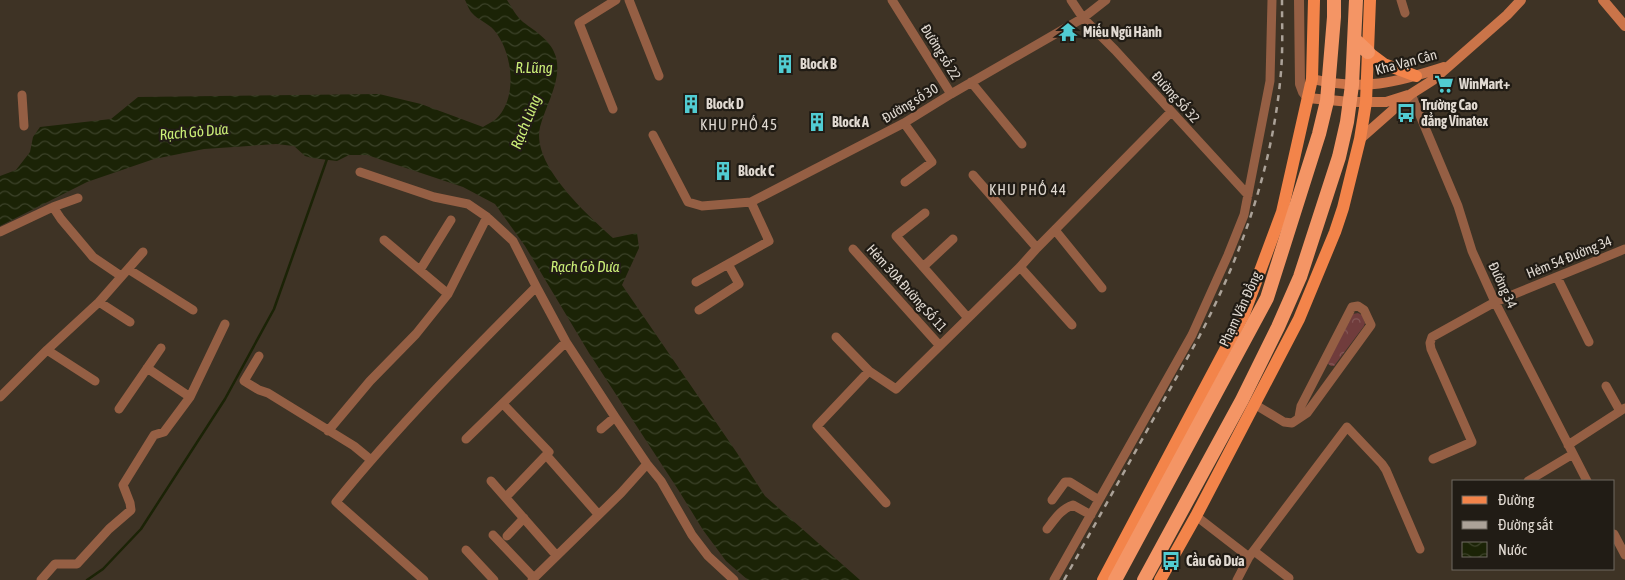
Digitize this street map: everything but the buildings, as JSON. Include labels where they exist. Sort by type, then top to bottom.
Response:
[{"type":"highway","name":"Phạm Văn Đồng","points":[[1115,580],[1267,298],[1319,134],[1327,101],[1330,83],[1334,0]]},
{"type":"highway","points":[[1144,580],[1242,400],[1283,317],[1300,276],[1339,158],[1352,84],[1356,0]]},
{"type":"highway","points":[[1355,40],[1368,52]]},
{"type":"main road","name":"Phạm Văn Đồng","points":[[1103,580],[1244,314],[1282,212],[1308,98],[1306,81],[1314,0]]},
{"type":"main road","points":[[1160,580],[1300,319],[1335,232],[1360,139],[1366,102],[1370,0]]},
{"type":"main road","name":"Kha Vạn Cân","points":[[1360,139],[1411,94],[1433,80],[1507,15],[1521,0]]},
{"type":"main road","points":[[1603,0],[1625,26]]},
{"type":"main road","points":[[1368,52],[1384,64],[1416,76]]},
{"type":"main road","name":"Kha Vạn Cân","points":[[1306,81],[1367,85],[1383,84],[1448,66]]},
{"type":"main road","name":"Kha Vạn Cân","points":[[1308,98],[1327,101],[1386,102],[1411,94]]},
{"type":"main road","points":[[1339,158],[1360,139]]},
{"type":"main road","points":[[1283,317],[1300,319]]},
{"type":"street","points":[[613,109],[579,24],[616,0]]},
{"type":"street","points":[[629,0],[659,76]]},
{"type":"street","name":"Đường số 22","points":[[892,0],[951,94]]},
{"type":"street","name":"Đường Số 32","points":[[1072,0],[1082,18],[1115,50],[1248,195]]},
{"type":"street","name":"Đường số 30","points":[[653,135],[688,202],[702,206],[752,202],[904,123],[1082,18],[1106,0]]},
{"type":"street","points":[[1054,580],[1192,335],[1244,215],[1270,81],[1272,0]]},
{"type":"street","points":[[1299,0],[1300,69],[1305,75],[1306,81],[1301,131]]},
{"type":"street","points":[[1401,0],[1405,14]]},
{"type":"street","points":[[971,82],[1022,144]]},
{"type":"street","name":"Đường 34","points":[[1411,94],[1458,206],[1472,251],[1495,302],[1586,480]]},
{"type":"street","points":[[22,95],[24,126]]},
{"type":"street","points":[[836,337],[869,371],[896,389],[1020,267],[1171,112]]},
{"type":"street","points":[[904,123],[932,162],[905,182]]},
{"type":"street","points":[[360,172],[434,197],[468,204],[513,241],[566,342],[647,464],[661,481],[692,534],[708,556],[734,580]]},
{"type":"street","points":[[973,175],[1037,248]]},
{"type":"street","points":[[0,232],[53,206],[78,198]]},
{"type":"street","points":[[696,282],[769,241],[752,202]]},
{"type":"street","points":[[53,206],[65,225],[93,257],[121,276]]},
{"type":"street","points":[[925,213],[896,236],[968,318]]},
{"type":"street","points":[[328,431],[370,381],[416,334],[448,294],[487,218]]},
{"type":"street","points":[[420,270],[451,220]]},
{"type":"street","points":[[1055,230],[1102,288]]},
{"type":"street","points":[[923,267],[953,239]]},
{"type":"street","points":[[384,240],[448,294]]},
{"type":"street","name":"Hẻm 30A Đường Số 11","points":[[853,249],[940,346]]},
{"type":"street","name":"Hẻm 54 Đường 34","points":[[1433,459],[1472,442],[1430,343],[1432,337],[1495,302],[1625,249]]},
{"type":"street","points":[[0,397],[99,302],[142,252]]},
{"type":"street","points":[[699,310],[740,284],[728,264]]},
{"type":"street","points":[[1020,267],[1072,325]]},
{"type":"street","points":[[128,269],[193,310]]},
{"type":"street","points":[[1557,277],[1589,342]]},
{"type":"street","points":[[424,580],[336,502],[371,460],[465,358],[536,287]]},
{"type":"street","points":[[99,302],[130,322]]},
{"type":"street","points":[[1254,404],[1284,422],[1292,423],[1308,413],[1371,325],[1364,310],[1358,306],[1352,307],[1344,320],[1301,406],[1299,417]]},
{"type":"street","points":[[41,580],[54,564],[77,564],[109,529],[130,510],[130,503],[123,485],[154,435],[164,432],[179,409],[190,397],[225,324]]},
{"type":"street","points":[[466,439],[566,342]]},
{"type":"street","points":[[119,409],[161,348]]},
{"type":"street","points":[[47,350],[95,381]]},
{"type":"street","points":[[259,356],[244,381],[268,393],[354,446],[371,460]]},
{"type":"street","points":[[148,368],[190,397]]},
{"type":"street","points":[[869,371],[817,426],[886,502]]},
{"type":"street","points":[[1529,480],[1623,409],[1606,386]]},
{"type":"street","points":[[506,407],[548,450],[547,456],[506,497]]},
{"type":"street","points":[[602,429],[615,417]]},
{"type":"street","points":[[1237,580],[1251,554],[1346,427],[1386,470],[1420,549]]},
{"type":"street","points":[[547,456],[598,514]]},
{"type":"street","points":[[493,535],[533,579],[621,493],[647,464]]},
{"type":"street","points":[[491,481],[556,555]]},
{"type":"street","points":[[1052,500],[1065,482],[1070,482],[1099,500]]},
{"type":"street","points":[[1047,529],[1067,507],[1073,506],[1091,515]]},
{"type":"street","points":[[1196,516],[1289,578]]},
{"type":"street","points":[[507,536],[524,518]]},
{"type":"street","points":[[1615,536],[1625,555]]},
{"type":"street","points":[[466,550],[494,580]]},
{"type":"green space","points":[[1358,313],[1362,315],[1365,323],[1364,326],[1334,366],[1331,366],[1327,363],[1353,314]]},
{"type":"water","name":"Rạch Gò Dưa","points":[[465,0],[507,0],[521,20],[543,37],[551,46],[556,57],[557,75],[540,127],[540,142],[544,157],[553,173],[577,203],[613,238],[637,233],[639,248],[622,285],[765,496],[860,580],[748,580],[726,561],[703,530],[589,353],[525,246],[495,204],[463,187],[367,155],[349,155],[337,161],[312,158],[305,156],[294,146],[276,144],[204,149],[154,159],[87,182],[0,226],[0,176],[16,170],[30,152],[33,137],[40,127],[111,119],[138,97],[379,94],[421,104],[483,127],[496,119],[508,99],[510,87],[509,62],[500,39],[494,30],[472,13]]},
{"type":"waterway","points":[[87,580],[103,569],[141,529],[225,399],[274,309],[327,159]]},
{"type":"railway","points":[[1064,580],[1199,337],[1215,306],[1242,241],[1263,175],[1277,107],[1282,63],[1282,0]]},
{"type":"place","name":"Miếu Ngũ Hành","points":[[1068,32]]},
{"type":"place","name":"Block B","points":[[785,64]]},
{"type":"place","name":"WinMart+","points":[[1444,84]]},
{"type":"place","name":"Block D","points":[[691,104]]},
{"type":"place","name":"Trường Cao đẳng Vinatex","points":[[1406,113]]},
{"type":"place","name":"Block A","points":[[817,122]]},
{"type":"place","name":"Block C","points":[[723,171]]},
{"type":"place","name":"Cầu Gò Dưa","points":[[1171,561]]},
{"type":"district","name":"KHU PHỐ 45","points":[[739,125]]},
{"type":"district","name":"KHU PHỐ 44","points":[[1028,190]]},
{"type":"water label","name":"R.Lũng","points":[[534,68]]},
{"type":"water label","name":"Rạch Lùng","points":[[526,122]]}]
